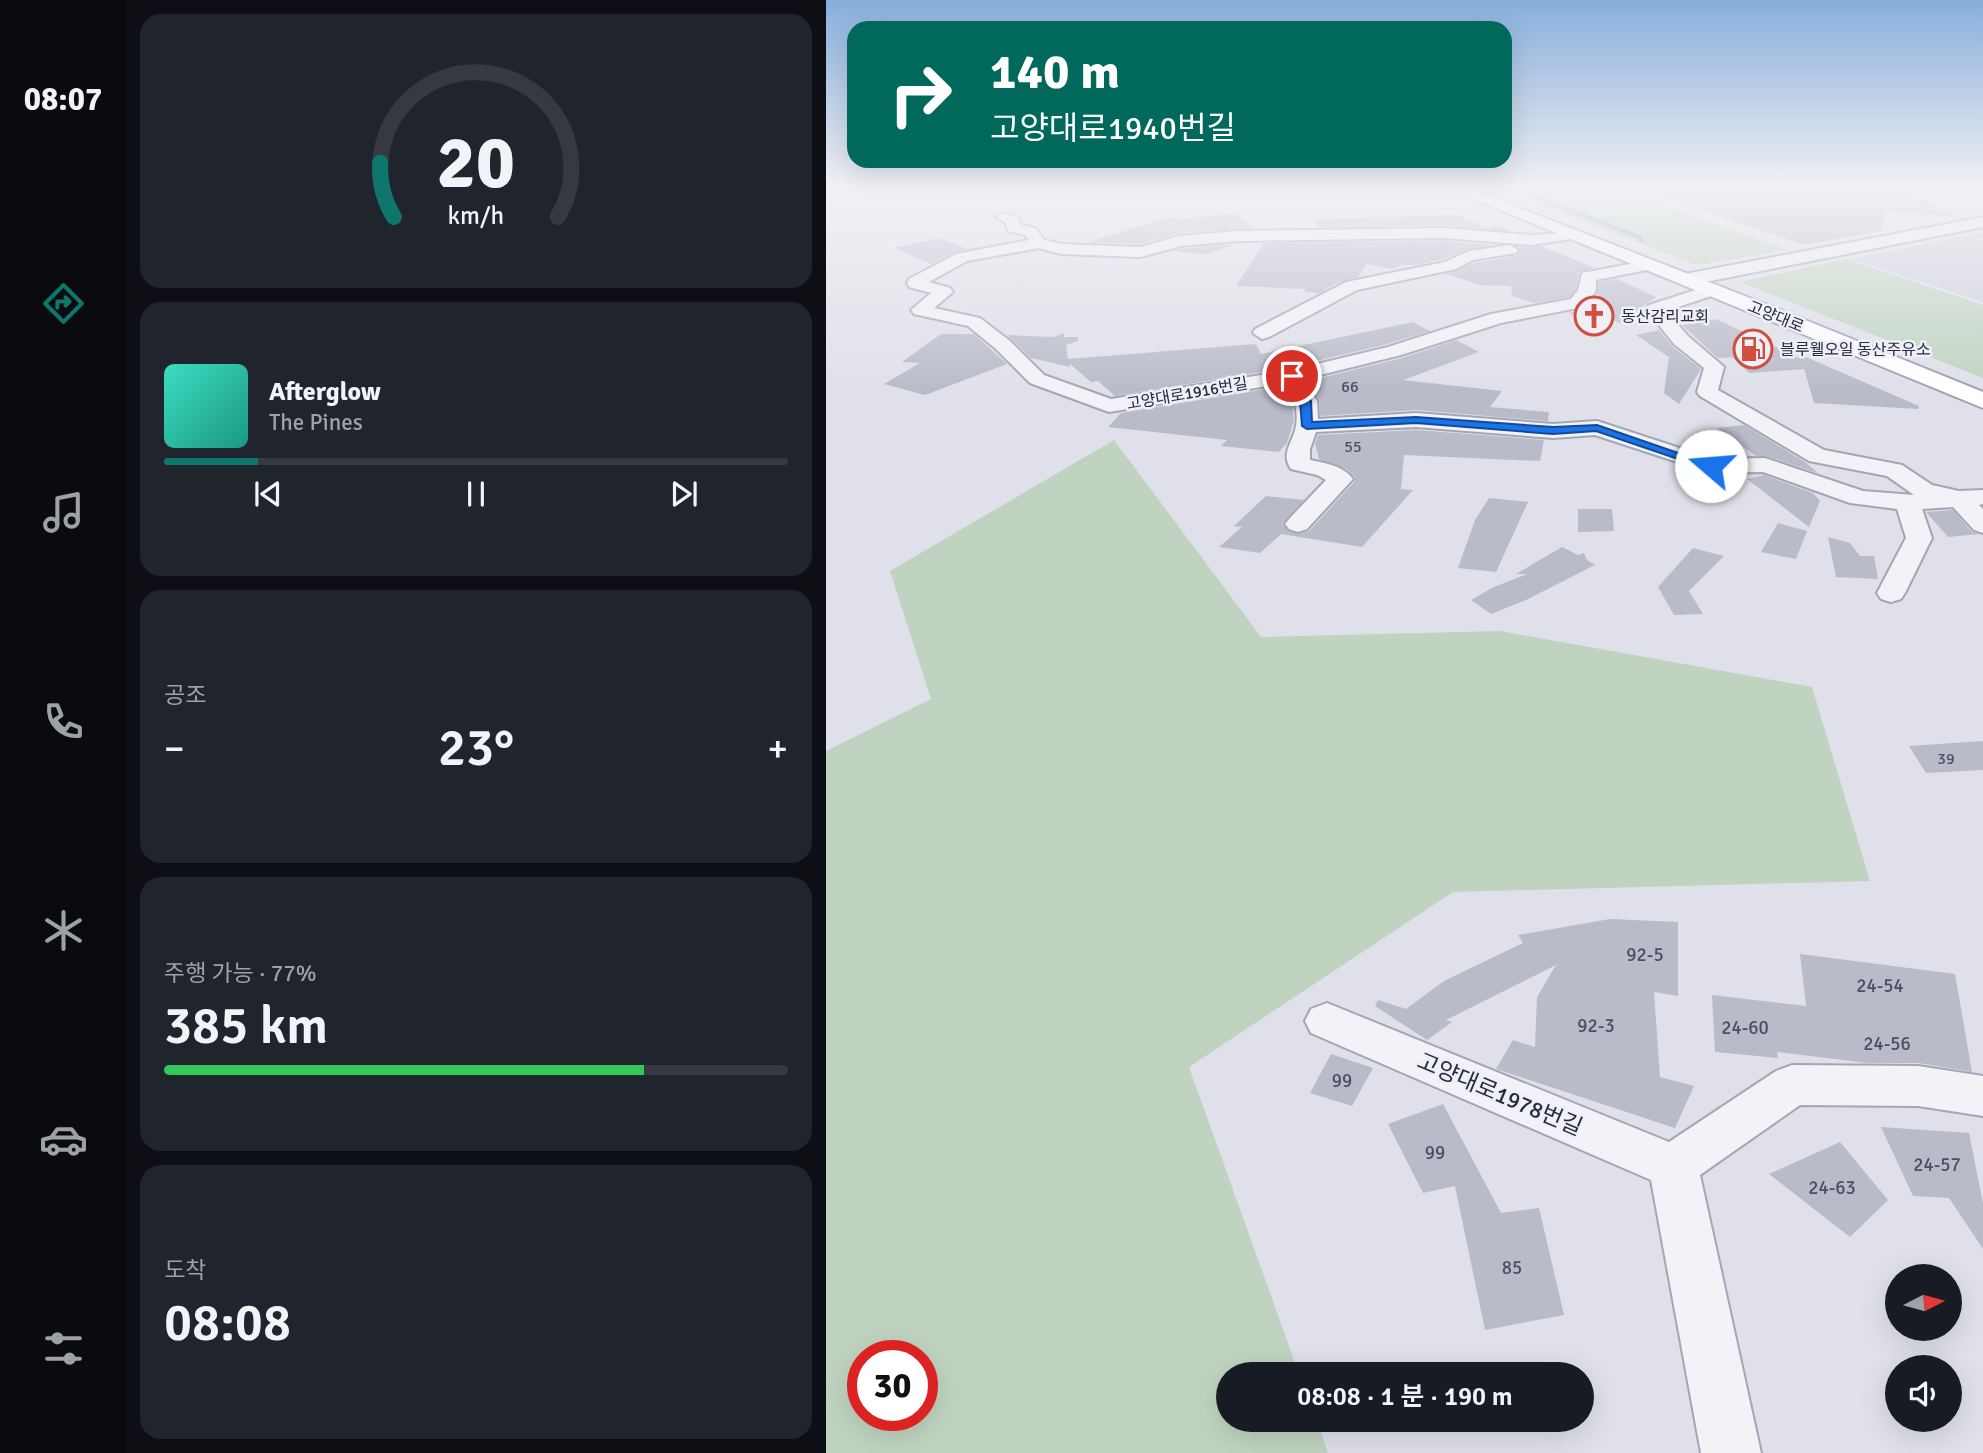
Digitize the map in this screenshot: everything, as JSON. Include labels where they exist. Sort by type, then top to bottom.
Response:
[{"type":"main road","name":"고양대로","points":[[1620,255],[1983,401]]},
{"type":"street","name":"고양대로1916번길","points":[[976,255],[962,257],[915,284],[944,292],[920,310],[974,322],[1003,345],[1037,379],[1110,407],[1292,376],[1394,351],[1497,318],[1577,303],[1587,291],[1588,277],[1646,266]]},
{"type":"street","points":[[1262,333],[1352,286],[1450,266],[1469,256],[1478,255]]},
{"type":"street","points":[[1685,280],[1813,255]]},
{"type":"street","points":[[1711,290],[1655,309],[1681,340],[1714,367],[1707,392],[1817,456],[1894,470],[1923,490],[1972,498]]},
{"type":"street","points":[[1292,376],[1306,401],[1307,426],[1298,449],[1299,464],[1325,470],[1340,479],[1298,524]]},
{"type":"street","points":[[1307,426],[1416,420],[1553,431],[1597,428],[1711,466],[1765,465],[1859,498],[1907,503],[1972,498]]},
{"type":"street","points":[[1972,498],[1983,525]]},
{"type":"street","points":[[1891,593],[1919,538],[1907,503]]},
{"type":"street","name":"고양대로1978번길","points":[[1327,1021],[1673,1166]]},
{"type":"street","points":[[1731,1453],[1673,1166],[1792,1085],[1918,1086],[1983,1096]]},
{"type":"shaded area","points":[[1872,255],[1983,255],[1983,302],[1852,259]]},
{"type":"green space","points":[[1670,255],[1758,255],[1697,265]]},
{"type":"green space","points":[[1846,259],[1983,305],[1983,378],[1740,282]]},
{"type":"green space","points":[[1114,440],[1261,637],[1500,631],[1812,687],[1870,881],[1453,892],[1189,1067],[1295,1362],[1216,1362],[1216,1432],[1321,1432],[1328,1453],[826,1453],[826,751],[931,699],[890,571]]},
{"type":"building","points":[[910,255],[949,255],[931,264]]},
{"type":"building","points":[[1256,255],[1454,255],[1393,269],[1367,264],[1358,277],[1334,284],[1320,293],[1305,292],[1306,289],[1236,286]]},
{"type":"building","points":[[1563,255],[1595,268],[1579,272],[1576,289],[1570,297],[1535,303],[1512,296],[1511,286],[1480,285],[1446,274],[1474,263],[1516,256]]},
{"type":"building","points":[[1617,279],[1656,297],[1619,323],[1612,319],[1596,321],[1568,313],[1585,309],[1598,293],[1599,282]]},
{"type":"building","points":[[1716,319],[1801,359],[1799,354],[1919,406],[1918,409],[1814,403],[1804,369],[1749,373],[1732,357],[1718,358],[1682,325]]},
{"type":"building","points":[[1413,322],[1430,331],[1291,367],[1115,396],[1098,381],[1091,382],[1069,363],[1070,367],[1031,358],[1007,335],[1053,337],[1064,333],[1064,337],[1078,337],[1078,341],[1066,345],[1068,359],[1256,344],[1261,354]]},
{"type":"building","points":[[1659,330],[1672,346],[1701,369],[1679,404],[1664,393],[1669,357],[1636,335]]},
{"type":"building","points":[[941,334],[974,334],[1007,364],[925,395],[884,384],[920,363],[902,362]]},
{"type":"building","points":[[1456,340],[1479,352],[1403,380],[1502,391],[1490,407],[1549,412],[1548,421],[1416,410],[1320,416],[1319,400],[1308,381],[1402,358]]},
{"type":"building","points":[[1284,386],[1292,404],[1294,420],[1287,443],[1279,452],[1221,446],[1227,440],[1108,427],[1121,413]]},
{"type":"building","points":[[1744,425],[1805,462],[1818,473],[1766,456],[1756,456],[1717,428]]},
{"type":"building","points":[[1416,430],[1544,440],[1540,461],[1404,455],[1401,489],[1413,490],[1362,547],[1281,534],[1260,553],[1219,547],[1242,527],[1234,526],[1266,496],[1304,500],[1282,524],[1288,531],[1299,534],[1309,531],[1355,481],[1355,477],[1346,469],[1319,459],[1315,444],[1318,435]]},
{"type":"building","points":[[1764,475],[1813,493],[1820,501],[1809,527],[1747,479]]},
{"type":"building","points":[[1489,498],[1528,502],[1496,572],[1458,568],[1475,520]]},
{"type":"building","points":[[1578,509],[1612,509],[1614,531],[1578,532]]},
{"type":"building","points":[[1953,510],[1972,532],[1979,534],[1948,537],[1926,512]]},
{"type":"building","points":[[1778,523],[1807,531],[1796,559],[1761,552]]},
{"type":"building","points":[[1828,537],[1850,543],[1860,556],[1874,556],[1878,579],[1836,577]]},
{"type":"building","points":[[1562,547],[1578,555],[1584,553],[1587,560],[1595,565],[1526,600],[1491,614],[1471,600],[1494,587],[1527,574],[1516,574]]},
{"type":"building","points":[[1693,548],[1724,556],[1689,591],[1703,614],[1674,615],[1658,587]]},
{"type":"building","points":[[1983,741],[1983,770],[1926,773],[1909,746]]},
{"type":"building","points":[[1610,919],[1678,922],[1678,996],[1654,992],[1660,1077],[1694,1086],[1675,1128],[1496,1069],[1513,1040],[1535,1047],[1537,997],[1556,965],[1446,1020],[1452,1022],[1427,1040],[1375,1006],[1378,1000],[1406,1009],[1444,981],[1523,943],[1518,935]]},
{"type":"building","points":[[1800,954],[1955,974],[1972,1072],[1918,1063],[1867,1063],[1777,1052],[1778,1058],[1715,1052],[1712,995],[1806,1006]]},
{"type":"building","points":[[1331,1054],[1373,1068],[1352,1106],[1310,1093]]},
{"type":"building","points":[[1443,1104],[1501,1213],[1539,1208],[1564,1315],[1485,1330],[1455,1186],[1423,1193],[1388,1124]]},
{"type":"building","points":[[1881,1127],[1969,1133],[1983,1203],[1983,1249],[1949,1198],[1913,1196]]},
{"type":"building","points":[[1840,1142],[1888,1200],[1850,1237],[1769,1174]]},
{"type":"place","name":"동산감리교회","points":[[1594,316]]},
{"type":"place","name":"블루웰오일 동산주유소","points":[[1753,349]]},
{"type":"route","points":[[1292,376],[1306,401],[1307,426],[1416,420],[1553,431],[1597,428],[1711,466]]}]
